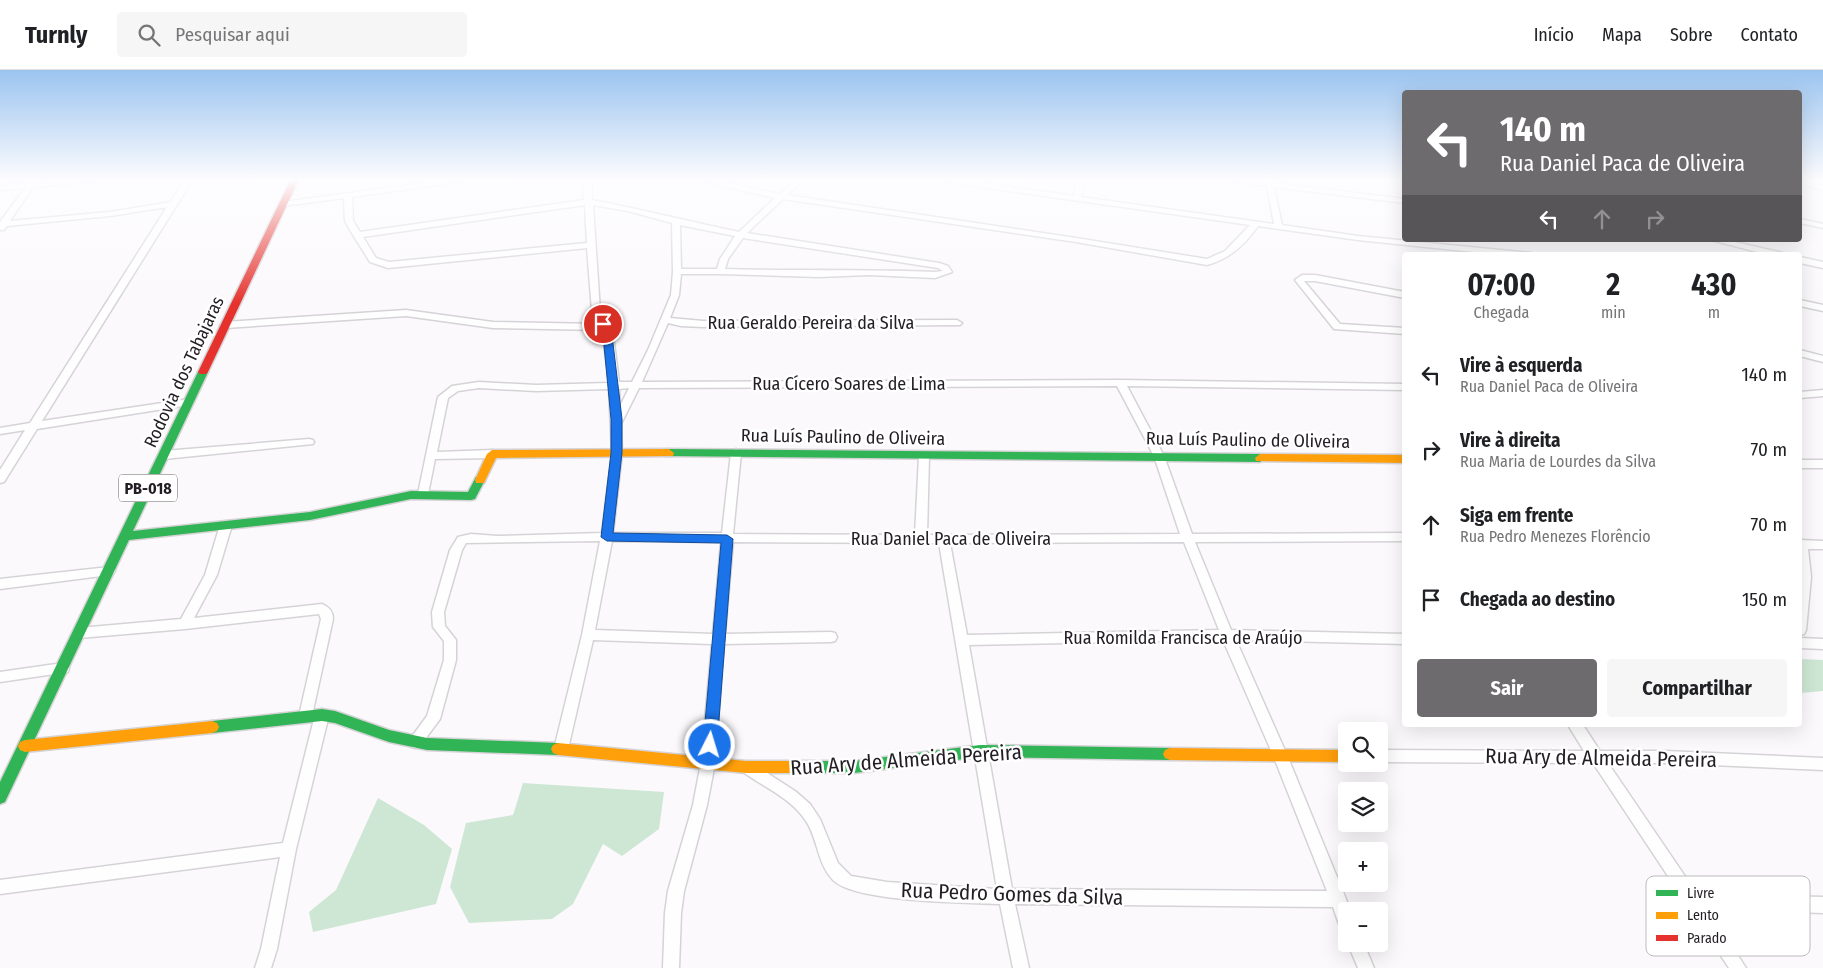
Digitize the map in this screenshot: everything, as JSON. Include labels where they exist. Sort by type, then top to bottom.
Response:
[{"type":"street","points":[[1,226],[50,221]]},
{"type":"street","points":[[0,479],[162,221]]},
{"type":"street","name":"Rodovia dos Tabajaras","points":[[0,794],[63,668],[275,221]]},
{"type":"street","points":[[348,221],[373,260],[388,264],[591,245]]},
{"type":"street","points":[[357,235],[457,221]]},
{"type":"street","points":[[561,749],[588,635],[607,537],[617,453],[614,385],[608,335],[595,305],[590,221]]},
{"type":"street","points":[[672,221],[741,235],[939,266],[947,270],[944,274],[677,272]]},
{"type":"street","points":[[720,271],[727,251],[756,221]]},
{"type":"street","points":[[945,221],[1207,262],[1221,257],[1248,234],[1256,223]]},
{"type":"street","points":[[1240,221],[1437,247],[1494,252]]},
{"type":"street","points":[[1277,221],[1278,226]]},
{"type":"street","points":[[616,424],[653,350],[675,295],[677,272],[676,222]]},
{"type":"street","points":[[1802,222],[1823,226]]},
{"type":"street","points":[[1724,242],[1767,252]]},
{"type":"street","points":[[1802,260],[1823,265]]},
{"type":"street","points":[[1402,294],[1315,278],[1302,278],[1299,280],[1336,328],[1402,331]]},
{"type":"street","points":[[1802,303],[1823,308]]},
{"type":"street","points":[[225,326],[406,313],[493,325],[605,327]]},
{"type":"street","name":"Rua Geraldo Pereira da Silva","points":[[664,319],[680,323],[703,324],[957,323]]},
{"type":"street","points":[[1802,354],[1823,359]]},
{"type":"street","points":[[1120,383],[1159,456],[1188,539],[1227,635],[1280,755],[1339,902]]},
{"type":"street","name":"Rua Cícero Soares de Lima","points":[[423,494],[443,397],[455,388],[479,385],[536,388],[614,385],[1120,383],[1402,387]]},
{"type":"street","points":[[1802,395],[1823,393]]},
{"type":"street","points":[[0,431],[190,402]]},
{"type":"street","points":[[164,455],[309,442]]},
{"type":"street","points":[[671,968],[673,914],[676,891],[700,805],[708,763],[736,453]]},
{"type":"street","name":"Rua Luís Paulino de Oliveira","points":[[492,454],[736,453],[1402,459]]},
{"type":"street","points":[[431,456],[492,454]]},
{"type":"street","points":[[125,536],[310,516],[396,497],[423,494],[471,496],[476,491],[485,465],[492,454]]},
{"type":"street","points":[[921,539],[924,456]]},
{"type":"street","points":[[1802,464],[1823,464]]},
{"type":"street","points":[[185,624],[211,575],[226,524]]},
{"type":"street","name":"Rua Daniel Paca de Oliveira","points":[[415,742],[433,719],[450,660],[450,640],[439,627],[438,612],[459,542],[466,538],[497,540],[607,537],[727,539],[1402,537]]},
{"type":"street","points":[[944,539],[1006,898],[1020,968]]},
{"type":"street","points":[[1802,544],[1823,545]]},
{"type":"street","points":[[1802,555],[1804,577],[1802,604]]},
{"type":"street","points":[[0,584],[109,571]]},
{"type":"street","points":[[79,633],[185,624],[317,608],[326,611],[327,619],[306,716]]},
{"type":"street","points":[[588,635],[719,639],[831,637]]},
{"type":"street","name":"Rua Romilda Francisca de Araújo","points":[[961,640],[1227,635],[1402,639]]},
{"type":"street","points":[[1802,643],[1823,644]]},
{"type":"street","points":[[0,678],[63,668]]},
{"type":"street","points":[[263,968],[269,949],[289,849],[322,715]]},
{"type":"street","name":"Rua Ary de Almeida Pereira","points":[[25,746],[322,715],[335,716],[389,736],[438,745],[561,749],[746,767],[854,767],[980,751],[1338,756]]},
{"type":"street","points":[[1576,727],[1675,876]]},
{"type":"street","name":"Rua Ary de Almeida Pereira","points":[[1388,756],[1675,757],[1823,764]]},
{"type":"street","name":"Rua Pedro Gomes da Silva","points":[[746,767],[795,799],[809,814],[819,830],[832,869],[847,882],[895,890],[1006,898],[1338,899]]},
{"type":"street","points":[[0,888],[289,849]]},
{"type":"street","points":[[1810,905],[1823,905]]},
{"type":"street","points":[[1359,952],[1366,968]]},
{"type":"street","points":[[1730,956],[1738,968]]},
{"type":"green space","points":[[1802,659],[1823,660],[1823,691],[1802,693]]},
{"type":"green space","points":[[523,783],[664,792],[659,829],[622,856],[603,844],[573,904],[552,919],[469,923],[450,887],[466,823],[513,815]]},
{"type":"green space","points":[[378,798],[424,825],[452,849],[436,904],[313,932],[309,912],[336,890]]},
{"type":"traffic: fast","points":[[0,797],[203,372]]},
{"type":"traffic: fast","points":[[669,453],[1260,458]]},
{"type":"traffic: fast","points":[[125,536],[310,516],[411,495],[471,496],[480,480]]},
{"type":"traffic: fast","points":[[212,727],[322,715],[335,717],[389,736],[427,744],[558,749]]},
{"type":"traffic: fast","points":[[793,767],[854,767],[980,751],[1170,754]]},
{"type":"traffic: slow","points":[[480,480],[492,454],[669,453]]},
{"type":"traffic: slow","points":[[1260,458],[1402,459]]},
{"type":"traffic: slow","points":[[25,746],[212,727]]},
{"type":"traffic: slow","points":[[558,749],[746,767],[793,767]]},
{"type":"traffic: slow","points":[[1170,754],[1338,756]]},
{"type":"traffic: jam","points":[[203,372],[275,221]]},
{"type":"route","points":[[603,324],[608,335],[609,357],[614,385],[617,453],[607,537],[727,539],[710,745]]}]
